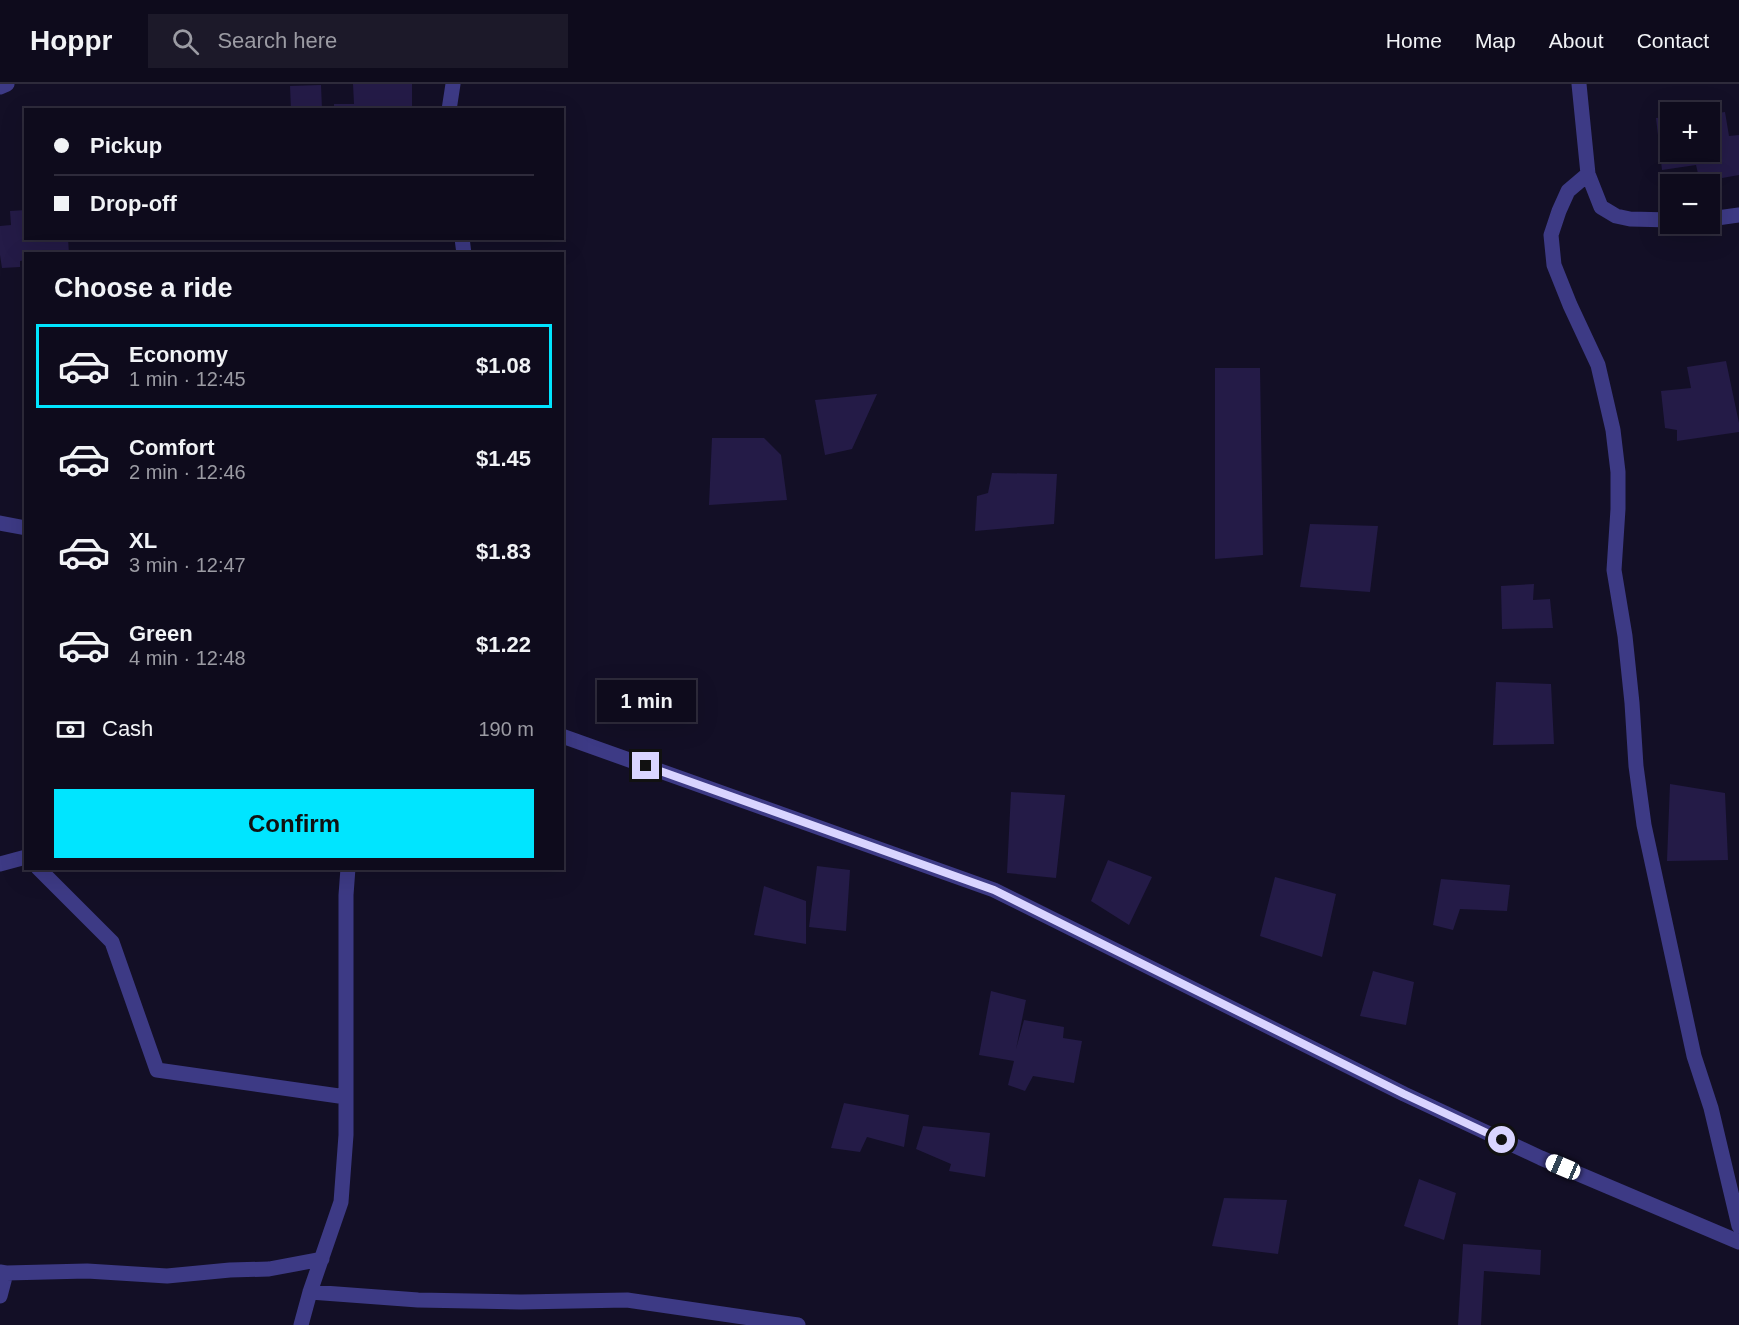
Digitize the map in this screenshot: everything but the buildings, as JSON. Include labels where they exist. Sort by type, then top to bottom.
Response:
[{"type":"street","points":[[0,87],[7,84]]},
{"type":"street","points":[[449,108],[453,84]]},
{"type":"street","points":[[1579,84],[1588,174],[1601,207],[1616,216],[1630,219],[1660,220]]},
{"type":"street","points":[[1588,174],[1568,191],[1559,211],[1551,235],[1554,265],[1598,365],[1613,430],[1618,472],[1614,570],[1625,636],[1636,766],[1644,825],[1694,1056],[1711,1108],[1739,1226]]},
{"type":"street","points":[[1720,218],[1739,215]]},
{"type":"street","points":[[0,523],[24,528]]},
{"type":"street","points":[[564,737],[994,890],[1404,1094],[1541,1158],[1739,1242]]},
{"type":"street","points":[[0,864],[24,857]]},
{"type":"street","points":[[40,870],[112,942],[157,1070],[346,1097]]},
{"type":"street","points":[[301,1325],[341,1202],[346,1135],[348,870]]},
{"type":"street","points":[[0,1296],[3,1272],[87,1271],[167,1276],[269,1269],[321,1259]]},
{"type":"street","points":[[310,1292],[418,1300],[521,1302],[627,1300],[798,1325]]},
{"type":"route","points":[[646,766],[994,890],[1404,1094],[1502,1140]]}]
